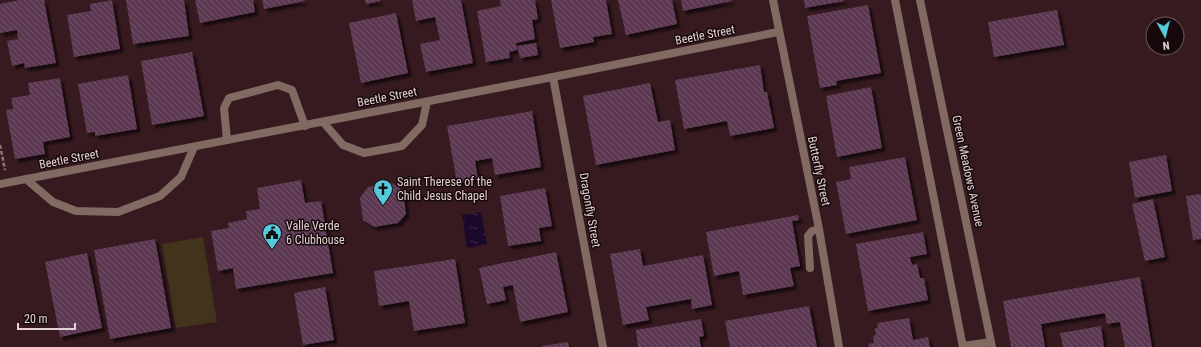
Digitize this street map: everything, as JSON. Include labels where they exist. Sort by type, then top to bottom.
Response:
[{"type":"street","name":"Butterfly Street","points":[[772,0],[819,229],[839,347]]},
{"type":"street","points":[[895,0],[963,347],[991,344]]},
{"type":"street","name":"Green Meadows Avenue","points":[[920,0],[991,344]]},
{"type":"street","name":"Beetle Street","points":[[4,183],[553,78],[778,32]]},
{"type":"street","name":"Dragonfly Street","points":[[553,78],[603,347]]},
{"type":"street","points":[[227,140],[224,108],[229,98],[278,85],[292,90],[305,126]]},
{"type":"street","points":[[323,122],[342,145],[364,153],[402,146],[422,125],[427,102]]},
{"type":"street","points":[[26,179],[53,202],[76,211],[118,212],[160,196],[181,177],[194,147]]},
{"type":"street","points":[[810,268],[808,236],[812,231],[819,229]]},
{"type":"path","points":[[0,145],[4,183]]},
{"type":"shaded area","points":[[203,237],[217,322],[176,328],[162,244]]},
{"type":"water","points":[[481,212],[487,244],[467,248],[462,215]]},
{"type":"building","points":[[20,0],[44,0],[56,63],[25,68],[24,63],[12,66],[7,41],[18,39],[17,30],[0,33],[0,4]]},
{"type":"building","points":[[112,0],[120,49],[74,57],[67,15],[91,11],[90,4]]},
{"type":"building","points":[[126,0],[184,0],[189,36],[133,44]]},
{"type":"building","points":[[195,0],[253,0],[255,12],[200,23]]},
{"type":"building","points":[[262,0],[305,0],[305,1],[264,9]]},
{"type":"building","points":[[365,0],[380,0],[380,1],[366,4]]},
{"type":"building","points":[[412,0],[461,0],[473,63],[426,72],[420,44],[440,40],[435,17],[416,21]]},
{"type":"building","points":[[500,0],[535,0],[538,19],[532,20],[535,39],[516,43],[517,50],[509,52],[510,58],[486,62],[477,11],[501,6]]},
{"type":"building","points":[[551,0],[606,0],[612,34],[593,37],[594,42],[560,48]]},
{"type":"building","points":[[618,0],[672,0],[677,24],[626,35]]},
{"type":"building","points":[[681,0],[732,0],[732,1],[683,11]]},
{"type":"building","points":[[804,0],[844,0],[844,1],[805,8]]},
{"type":"building","points":[[868,5],[881,73],[836,81],[837,85],[820,88],[807,16]]},
{"type":"building","points":[[1057,10],[1064,45],[994,57],[988,22]]},
{"type":"building","points":[[396,13],[408,73],[361,83],[349,23]]},
{"type":"building","points":[[536,43],[538,55],[520,58],[517,46]]},
{"type":"building","points":[[192,52],[204,116],[152,125],[141,61]]},
{"type":"building","points":[[760,65],[764,92],[767,92],[774,128],[730,136],[727,121],[684,129],[675,80]]},
{"type":"building","points":[[128,75],[137,129],[95,136],[95,132],[87,133],[78,84]]},
{"type":"building","points":[[60,78],[70,137],[43,142],[45,154],[15,159],[6,110],[13,109],[11,98],[30,95],[28,83]]},
{"type":"building","points":[[650,83],[658,122],[670,120],[675,150],[596,165],[583,96]]},
{"type":"building","points":[[871,87],[882,148],[837,157],[826,96]]},
{"type":"building","points":[[532,111],[541,167],[495,175],[492,158],[475,161],[478,179],[457,183],[447,126]]},
{"type":"building","points":[[1166,155],[1172,191],[1135,198],[1129,162]]},
{"type":"building","points":[[905,157],[917,220],[846,234],[836,182],[851,179],[849,167]]},
{"type":"building","name":"Valle Verde 6 Clubhouse","points":[[301,180],[305,203],[321,201],[333,273],[236,289],[233,268],[218,271],[211,231],[229,228],[228,223],[247,219],[246,211],[260,209],[257,188]]},
{"type":"building","name":"Saint Therese of the Child Jesus Chapel","points":[[392,183],[403,191],[406,214],[398,223],[374,227],[363,220],[360,198],[368,187]]},
{"type":"building","points":[[545,188],[552,226],[539,228],[541,241],[508,246],[500,196]]},
{"type":"building","points":[[1201,194],[1201,239],[1193,240],[1186,196]]},
{"type":"building","points":[[1153,199],[1165,257],[1145,261],[1132,204]]},
{"type":"building","points":[[798,215],[799,220],[792,221],[800,266],[790,268],[794,286],[743,295],[739,271],[714,276],[706,232]]},
{"type":"building","points":[[923,232],[927,254],[910,257],[912,265],[917,264],[920,278],[924,278],[928,300],[868,311],[856,244]]},
{"type":"building","points":[[155,239],[171,328],[110,339],[94,250]]},
{"type":"building","points":[[640,249],[643,266],[703,255],[712,305],[692,309],[691,299],[646,307],[649,320],[623,325],[610,254]]},
{"type":"building","points":[[556,252],[568,312],[520,322],[513,285],[503,287],[506,300],[487,304],[479,268]]},
{"type":"building","points":[[87,253],[102,328],[60,337],[45,262]]},
{"type":"building","points":[[455,259],[465,323],[414,331],[409,301],[379,306],[374,271]]},
{"type":"building","points":[[1140,277],[1152,347],[1125,347],[1120,322],[1107,324],[1105,313],[1041,324],[1045,347],[1011,347],[1003,301]]},
{"type":"building","points":[[325,287],[334,340],[303,345],[294,293]]},
{"type":"building","points":[[809,306],[817,347],[730,347],[725,321]]},
{"type":"building","points":[[909,318],[913,340],[928,337],[930,347],[869,347],[868,344],[874,343],[873,336],[876,335],[875,328],[878,328],[877,323]]},
{"type":"building","points":[[701,319],[704,336],[699,337],[701,347],[638,347],[636,330]]},
{"type":"building","points":[[1101,326],[1104,347],[1063,347],[1060,333]]},
{"type":"building","points":[[568,342],[569,347],[542,347],[542,346]]},
{"type":"place","name":"Saint Therese of the Child Jesus Chapel","points":[[383,206]]},
{"type":"place","name":"Valle Verde 6 Clubhouse","points":[[272,250]]}]
